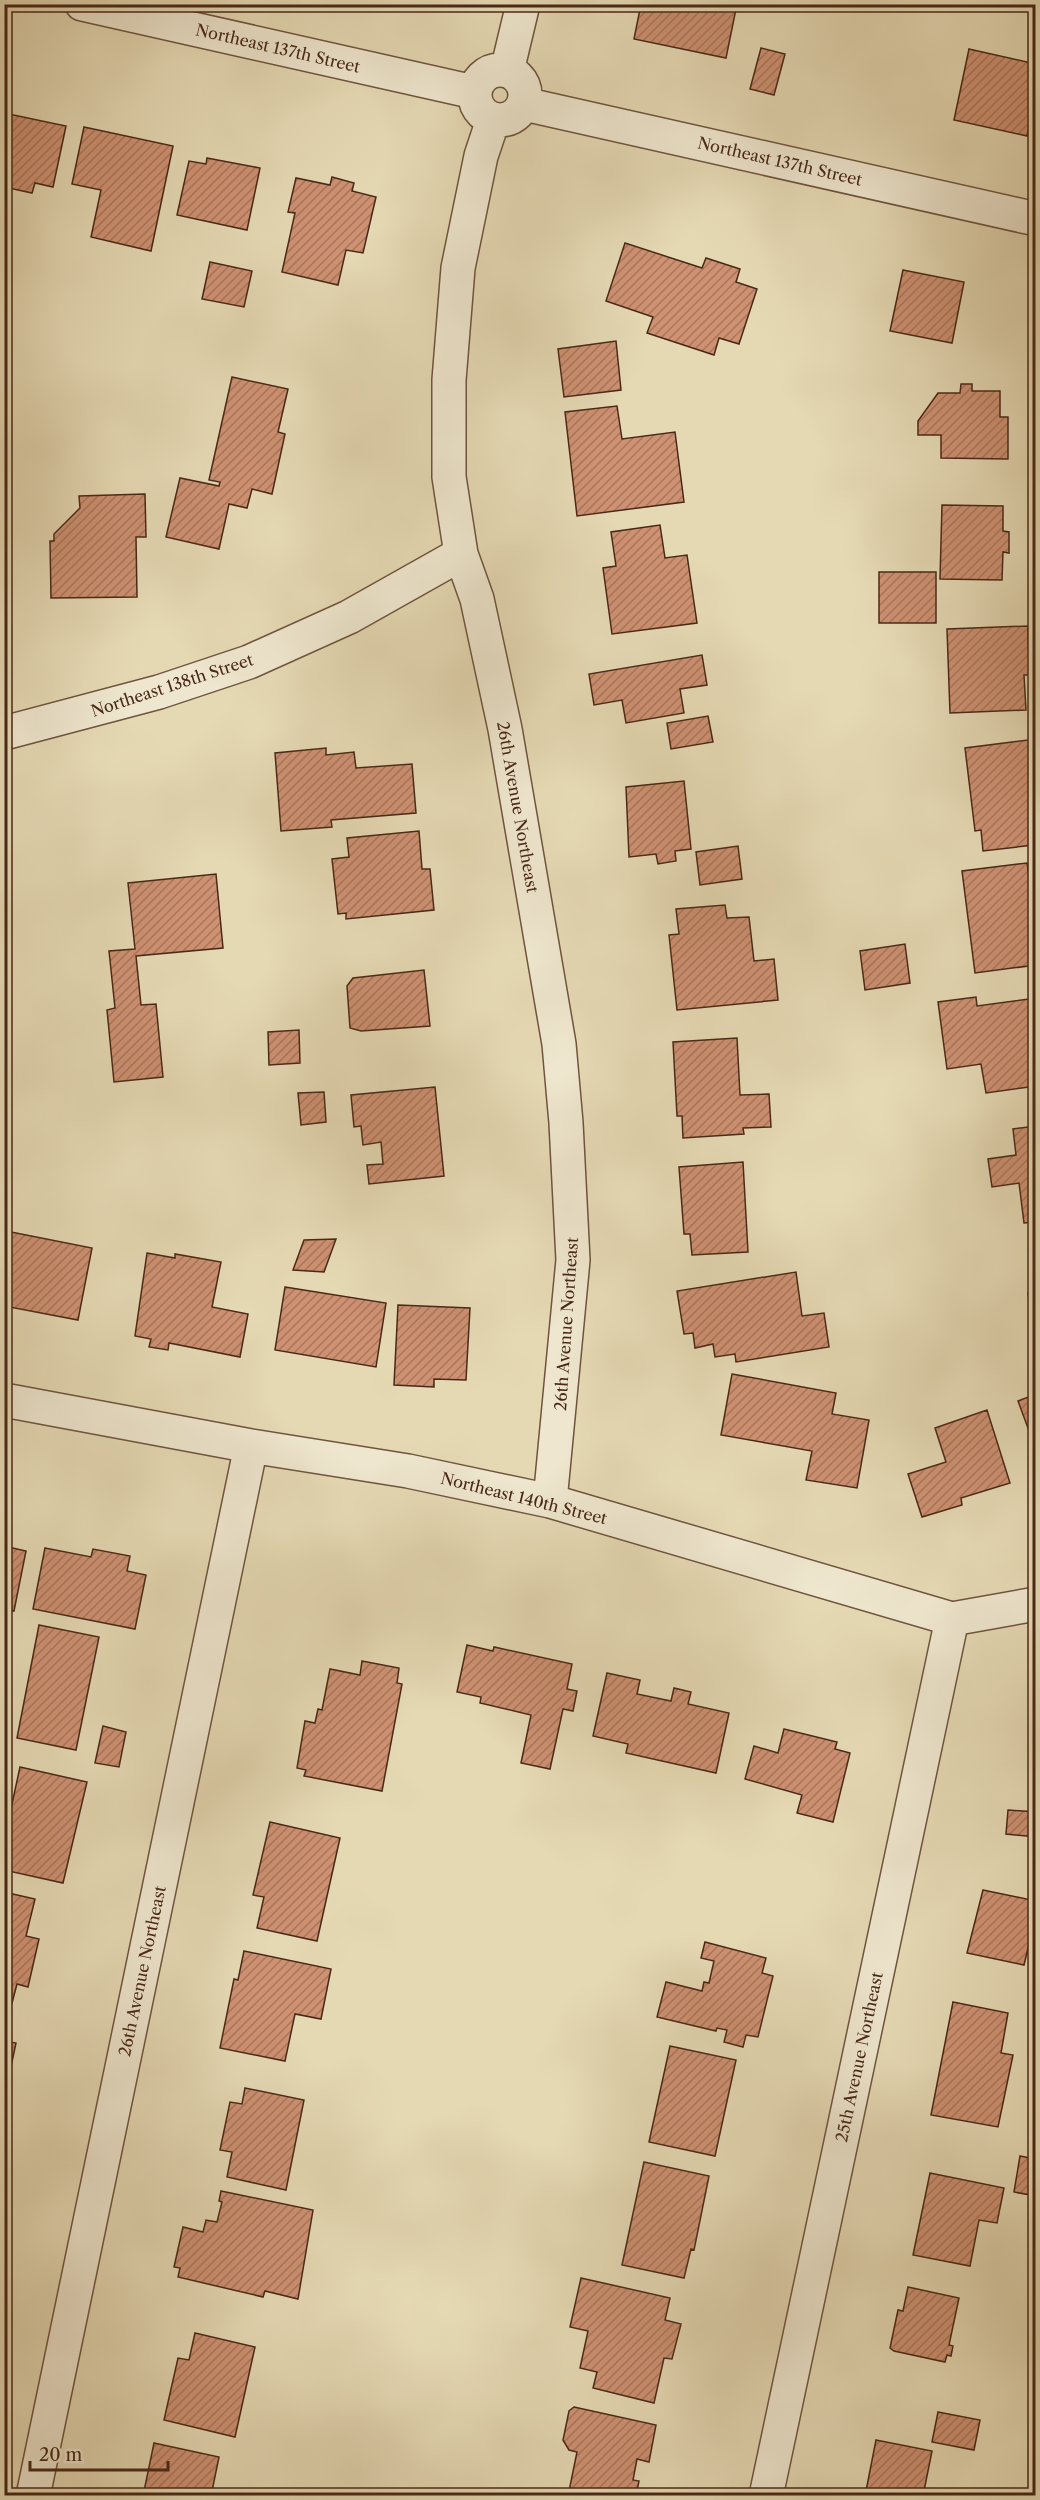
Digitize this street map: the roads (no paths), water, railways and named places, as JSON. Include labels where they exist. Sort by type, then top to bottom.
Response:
[{"type":"street","name":"Northeast 137th Street","points":[[82,4],[474,92]]},
{"type":"street","points":[[507,71],[523,4]]},
{"type":"street","points":[[495,69],[507,71],[520,79],[524,86],[524,104],[513,117],[493,120],[478,108],[474,92],[476,85],[487,73],[495,69]]},
{"type":"street","name":"Northeast 137th Street","points":[[524,104],[1035,219]]},
{"type":"street","name":"26th Avenue Northeast","points":[[493,120],[481,156],[458,268],[451,328],[449,477],[461,554],[477,599],[505,729],[559,1044],[573,1260],[550,1501]]},
{"type":"street","name":"Northeast 138th Street","points":[[4,733],[159,692],[249,662],[349,617],[461,554]]},
{"type":"street","name":"Northeast 140th Street","points":[[4,1400],[251,1446],[408,1471],[550,1501],[952,1619],[1035,1604]]},
{"type":"street","name":"26th Avenue Northeast","points":[[33,2496],[251,1446]]},
{"type":"street","name":"25th Avenue Northeast","points":[[766,2496],[952,1619]]}]
